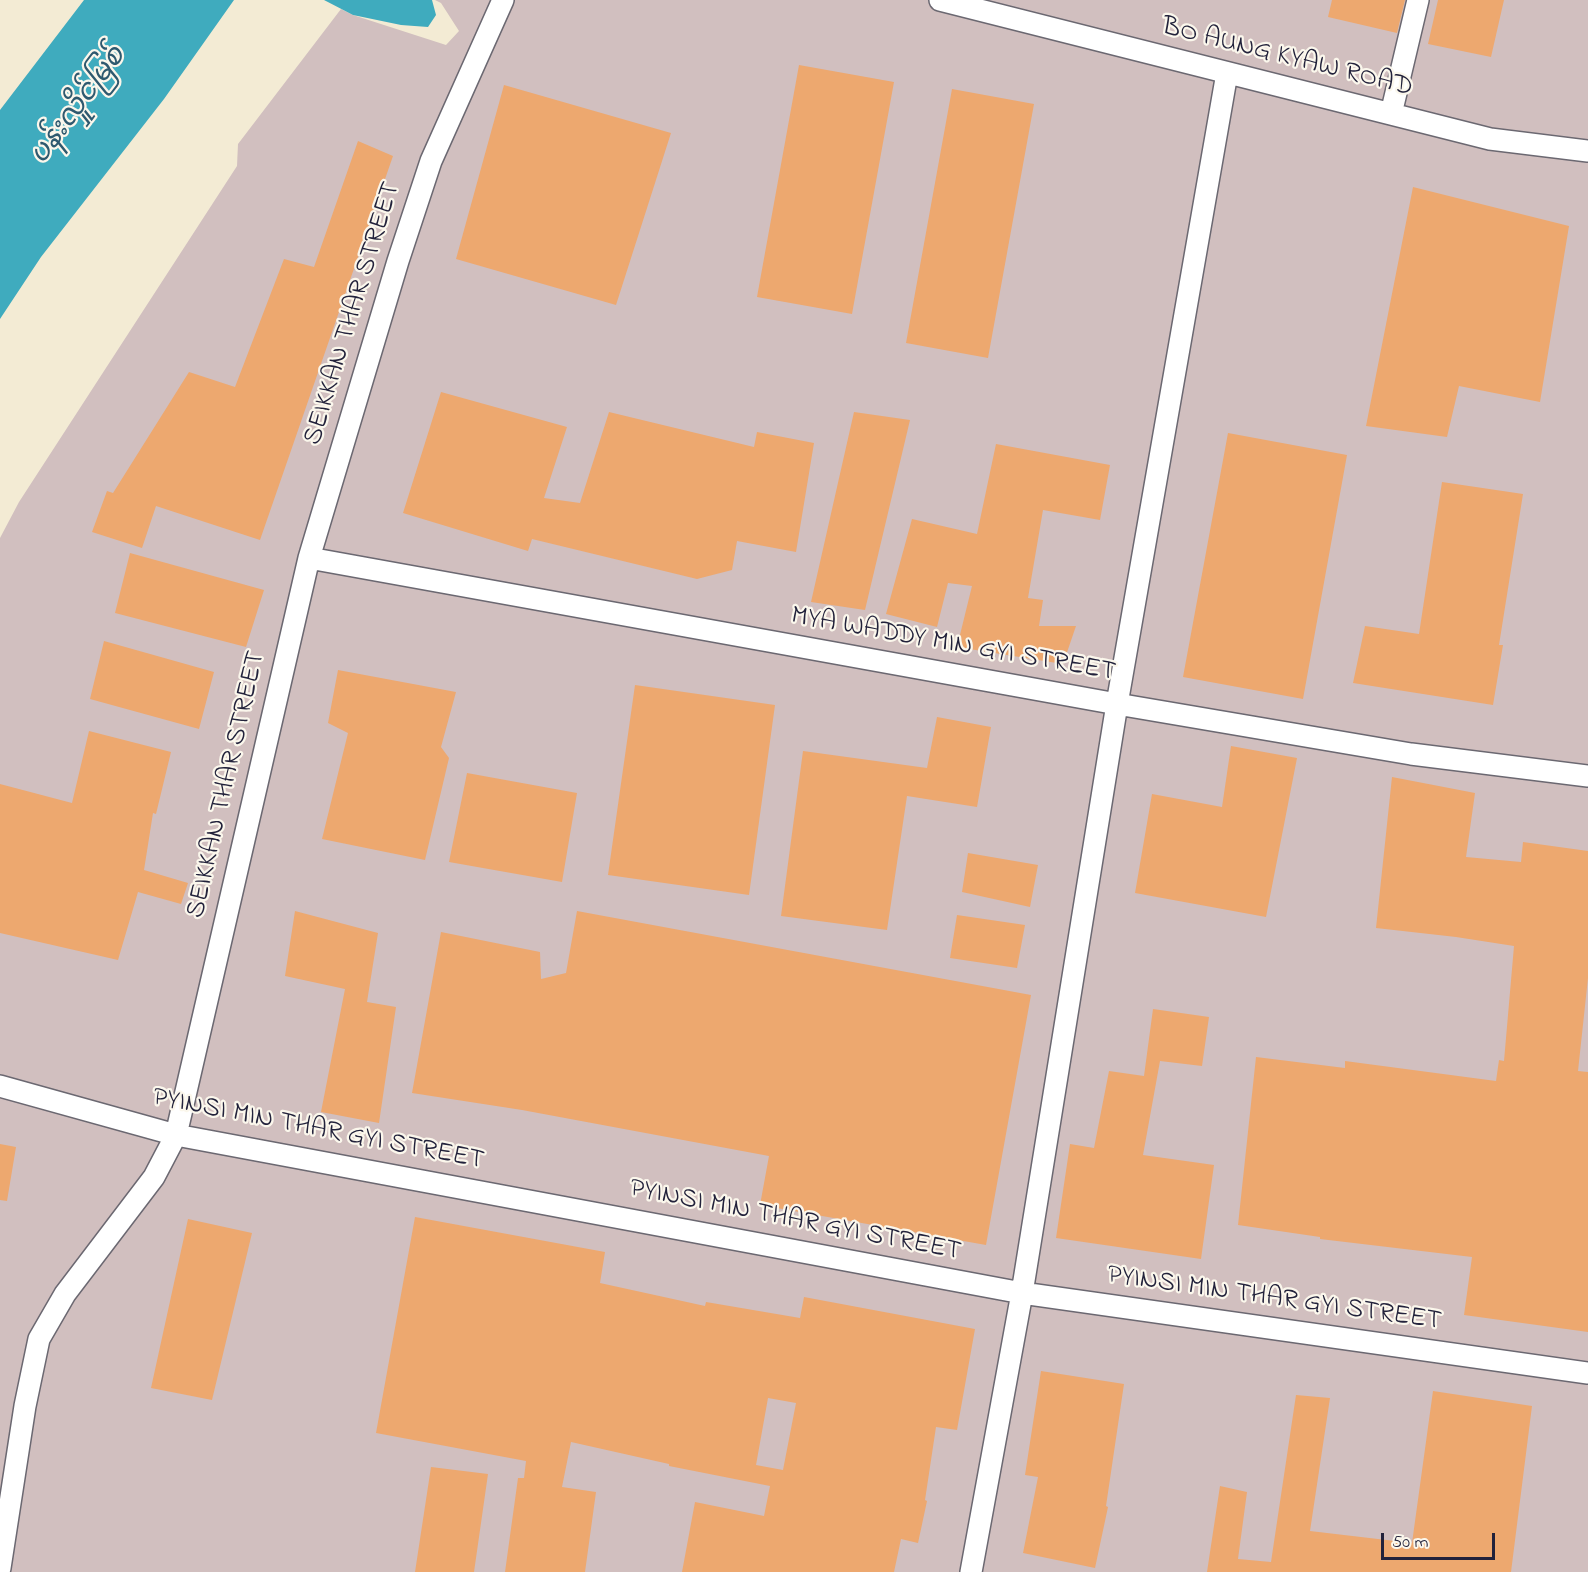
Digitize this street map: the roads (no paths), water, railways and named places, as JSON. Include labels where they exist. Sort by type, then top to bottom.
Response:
[{"type":"street","name":"SEIKKAN THAR STREET","points":[[0,1568],[25,1406],[39,1339],[64,1294],[154,1177],[176,1135],[309,558],[398,261],[431,161],[503,0]]},
{"type":"street","name":"BO AUNG KYAW ROAD","points":[[940,0],[1490,139],[1588,151]]},
{"type":"street","points":[[1391,114],[1418,0]]},
{"type":"street","points":[[971,1572],[1022,1293],[1117,705],[1227,73]]},
{"type":"street","name":"MYA WADDY MIN GYI STREET","points":[[309,558],[1117,705],[1411,754],[1588,776]]},
{"type":"street","name":"PYINSI MIN THAR GYI STREET","points":[[0,1086],[176,1135],[1022,1293],[1588,1373]]},
{"type":"water","name":"ပန်းလှိုင်မြစ်","points":[[84,0],[234,0],[164,99],[41,257],[0,319],[0,110]]},
{"type":"water","points":[[324,0],[432,0],[436,15],[428,27],[401,25],[353,15]]}]
